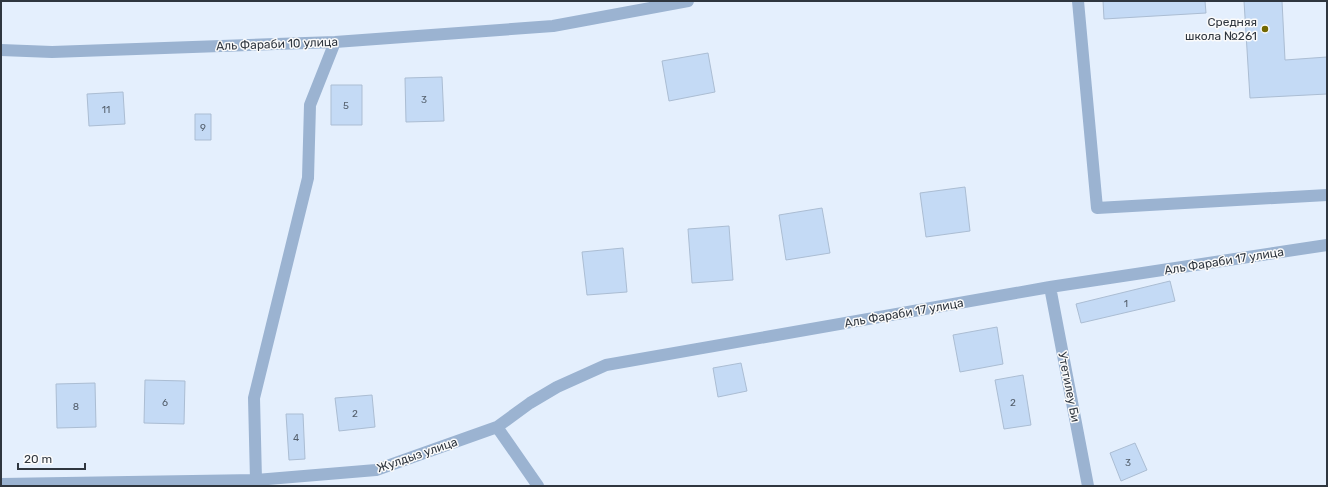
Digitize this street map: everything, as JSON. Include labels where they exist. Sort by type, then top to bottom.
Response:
[{"type":"street","name":"Аль Фараби 10 улица","points":[[1,50],[52,52],[336,42],[553,26],[688,1]]},
{"type":"street","points":[[1078,1],[1097,208],[1327,195]]},
{"type":"street","points":[[256,480],[254,398],[308,178],[310,105],[336,42]]},
{"type":"street","name":"Аль Фараби 17 улица","points":[[497,427],[530,403],[557,388],[606,365],[1050,287],[1327,245]]},
{"type":"street","name":"Утетилеу Би","points":[[1050,287],[1088,486]]},
{"type":"street","points":[[497,427],[538,486]]},
{"type":"street","name":"Жулдыз улица","points":[[1,484],[239,483],[256,480],[376,470],[497,427]]},
{"type":"building","name":"Средняя школа №261","points":[[1103,1],[1205,1],[1206,13],[1104,19]]},
{"type":"building","name":"Средняя школа №261","points":[[1244,1],[1282,1],[1285,60],[1327,57],[1327,94],[1250,98]]},
{"type":"building","points":[[708,53],[715,92],[669,101],[662,61]]},
{"type":"building","points":[[442,77],[444,121],[406,122],[405,78]]},
{"type":"building","points":[[331,85],[362,85],[362,125],[331,125]]},
{"type":"building","points":[[123,92],[125,124],[89,126],[87,94]]},
{"type":"building","points":[[195,114],[211,114],[211,140],[195,140]]},
{"type":"building","points":[[965,187],[970,231],[926,237],[920,193]]},
{"type":"building","points":[[822,208],[830,253],[786,260],[779,215]]},
{"type":"building","points":[[729,226],[733,280],[692,283],[688,229]]},
{"type":"building","points":[[623,248],[627,292],[587,295],[582,252]]},
{"type":"building","points":[[1170,281],[1175,301],[1081,323],[1076,304]]},
{"type":"building","points":[[997,327],[1003,364],[960,372],[953,335]]},
{"type":"building","points":[[741,363],[747,391],[718,397],[713,368]]},
{"type":"building","points":[[1023,375],[1031,425],[1004,429],[995,380]]},
{"type":"building","points":[[145,380],[185,381],[184,424],[144,423]]},
{"type":"building","points":[[95,383],[96,427],[57,428],[56,384]]},
{"type":"building","points":[[372,395],[375,427],[339,431],[335,398]]},
{"type":"building","points":[[286,414],[303,414],[305,459],[289,460]]},
{"type":"building","points":[[1135,443],[1147,470],[1121,481],[1110,453]]},
{"type":"place","name":"Средняя школа №261","points":[[1265,29]]}]
